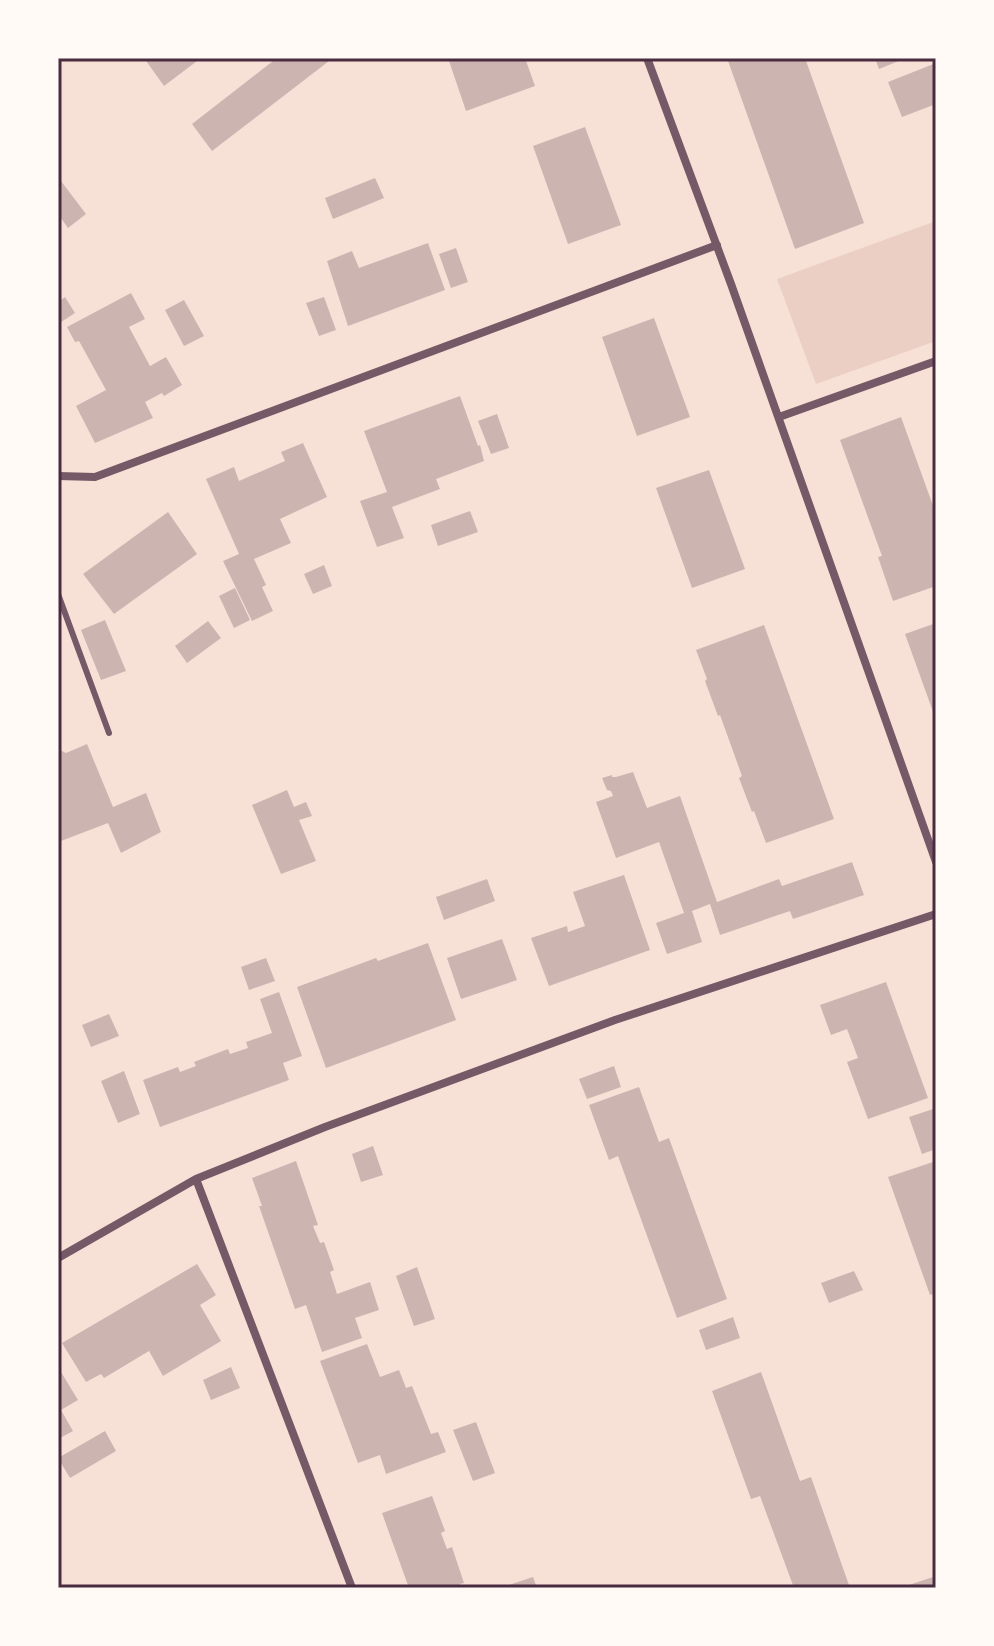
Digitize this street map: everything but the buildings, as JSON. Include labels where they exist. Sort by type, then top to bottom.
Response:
[{"type":"street","points":[[647,58],[779,417],[936,862]]},
{"type":"street","points":[[58,476],[95,477],[717,245]]},
{"type":"street","points":[[779,417],[936,361]]},
{"type":"street","points":[[58,1258],[196,1179],[325,1127],[601,1025],[936,914]]},
{"type":"street","points":[[196,1179],[352,1588]]},
{"type":"lane","points":[[58,594],[109,733]]},
{"type":"shaded area","points":[[936,221],[936,341],[816,384],[777,279]]}]
